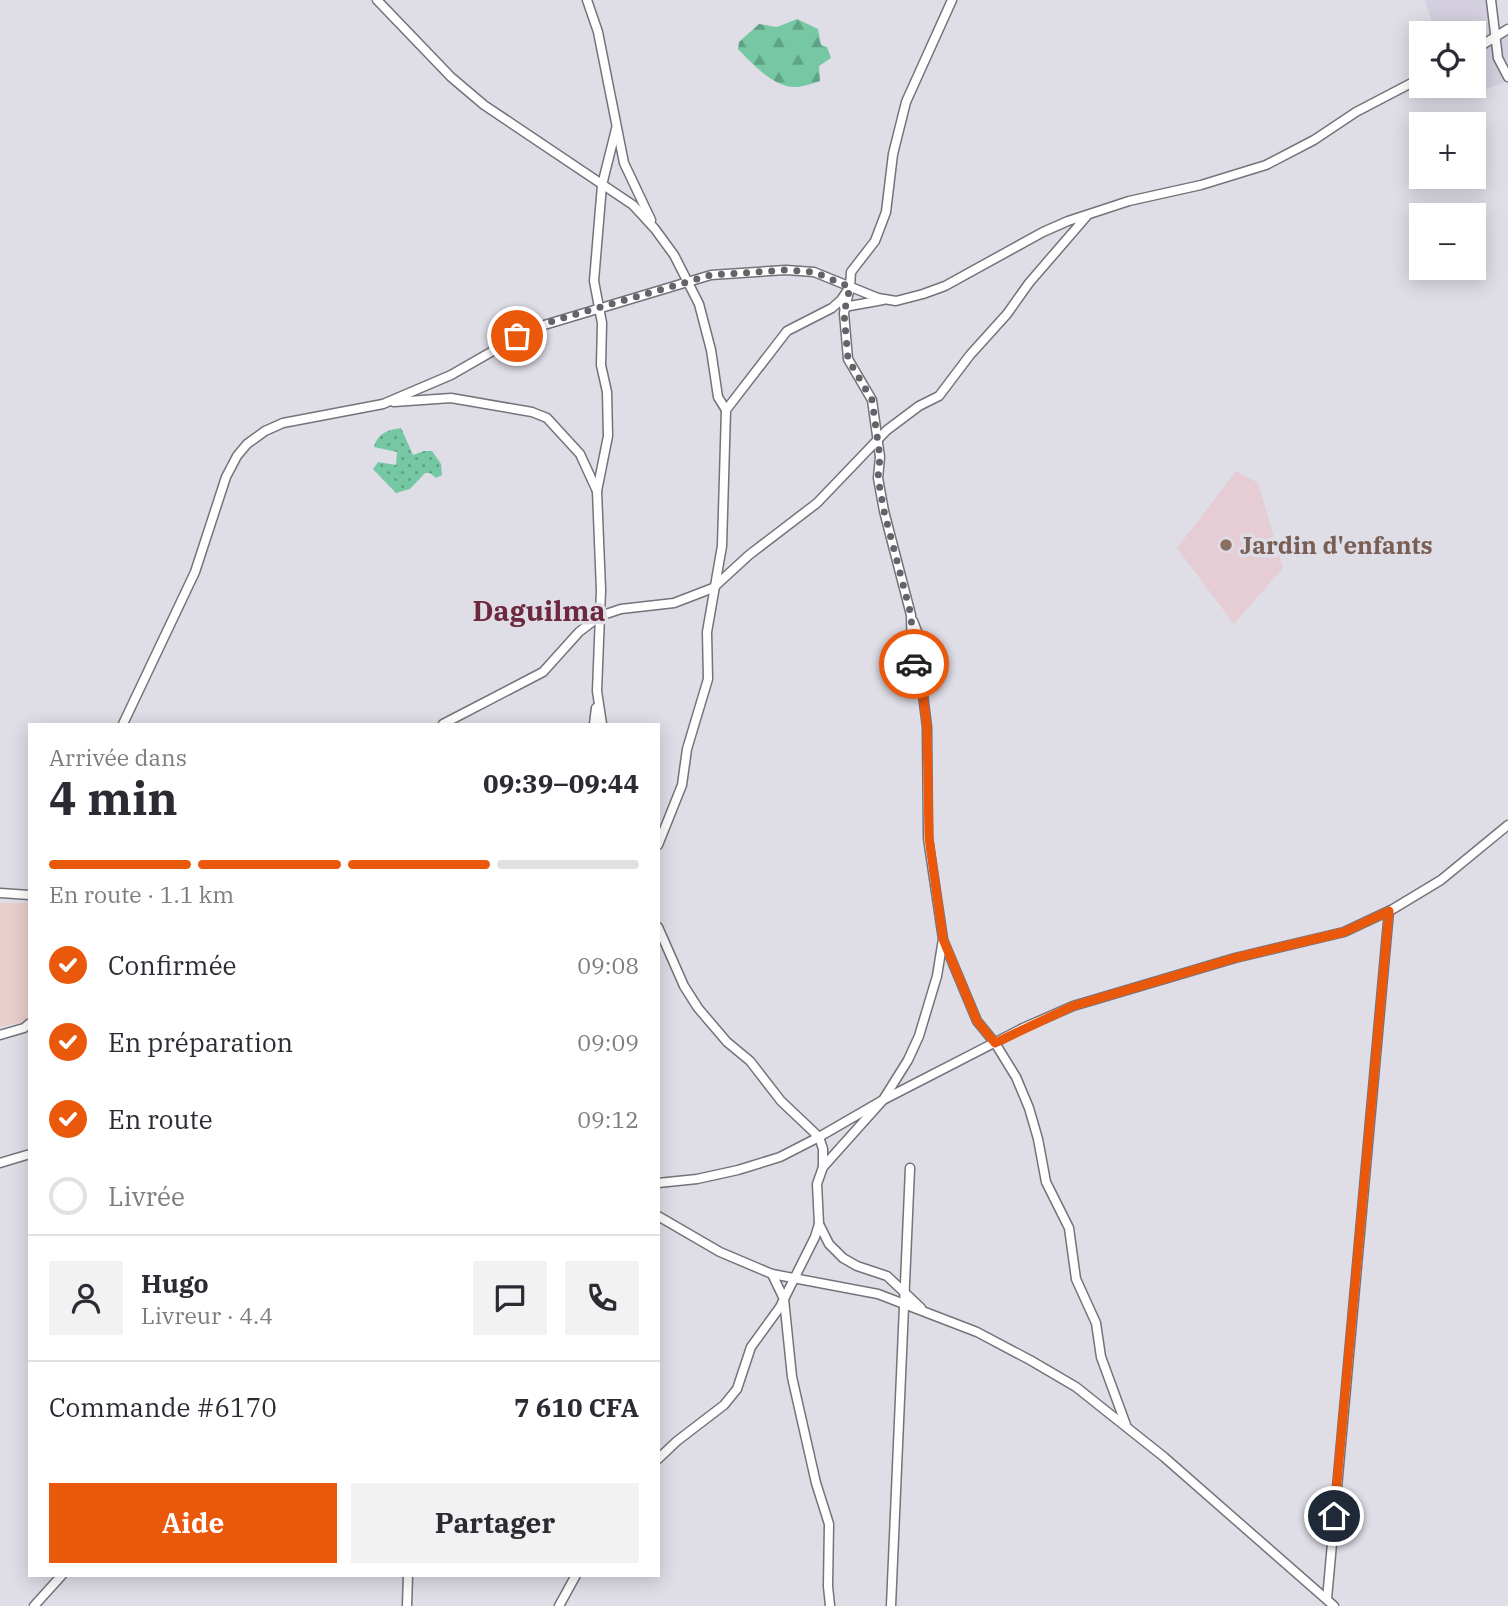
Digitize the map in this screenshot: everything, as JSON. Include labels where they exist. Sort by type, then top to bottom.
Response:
[{"type":"street","points":[[377,0],[442,68],[484,106],[633,205],[655,229],[674,256],[698,304],[711,350],[718,397],[726,410],[722,546],[707,632],[708,679],[687,749],[682,785],[660,840]]},
{"type":"street","points":[[587,0],[598,32],[624,163],[655,229]]},
{"type":"street","points":[[952,0],[906,102],[893,154],[886,212],[875,241],[851,272],[846,306],[848,359],[872,400],[880,457],[878,478],[911,615],[912,660],[922,687],[927,727],[929,838],[943,939],[977,1021],[995,1043],[1016,1077],[1028,1108],[1038,1139],[1046,1182],[1069,1228],[1076,1279],[1096,1323],[1101,1357],[1127,1427]]},
{"type":"street","points":[[1491,0],[1498,58],[1508,77]]},
{"type":"street","points":[[1486,43],[1508,29]]},
{"type":"street","points":[[383,404],[451,375],[531,328],[711,275],[786,270],[814,272],[850,287],[896,301],[945,286],[1043,232],[1129,201],[1266,164],[1314,140],[1356,112],[1409,84]]},
{"type":"street","points":[[594,723],[600,616],[597,491],[608,436],[607,392],[601,365],[602,323],[594,281],[602,185],[616,129]]},
{"type":"street","points":[[445,723],[544,672],[579,632],[600,616],[621,609],[674,603],[713,588],[749,555],[817,503],[877,439],[919,406],[939,396],[970,355],[1088,215]]},
{"type":"street","points":[[726,410],[787,331],[824,312],[841,300],[850,287]]},
{"type":"street","points":[[824,312],[887,300]]},
{"type":"street","points":[[123,723],[195,572],[226,477],[249,441],[284,423],[383,404],[451,398],[532,412],[547,418],[580,454],[597,491]]},
{"type":"street","points":[[597,691],[602,723]]},
{"type":"street","points":[[660,1183],[697,1179],[779,1157],[819,1138],[883,1100],[1073,1006],[1235,958],[1344,932],[1389,911],[1441,880],[1508,825]]},
{"type":"street","points":[[0,893],[28,895]]},
{"type":"street","points":[[1327,1599],[1389,911]]},
{"type":"street","points":[[660,932],[684,986],[698,1008],[727,1042],[750,1061],[781,1101],[819,1138],[823,1167]]},
{"type":"street","points":[[923,1311],[887,1276],[857,1266],[828,1244],[819,1224],[817,1184],[823,1167],[883,1100],[919,1036],[937,976],[943,939]]},
{"type":"street","points":[[0,1035],[28,1025]]},
{"type":"street","points":[[0,1163],[28,1155]]},
{"type":"street","points":[[891,1606],[910,1168]]},
{"type":"street","points":[[660,1217],[720,1252],[772,1274],[877,1294],[977,1332],[1030,1360],[1076,1387],[1127,1427],[1334,1606]]},
{"type":"street","points":[[660,1457],[724,1405],[737,1389],[751,1347],[784,1299],[819,1224]]},
{"type":"street","points":[[772,1274],[784,1299],[792,1377],[816,1483],[829,1524],[830,1606]]},
{"type":"street","points":[[34,1606],[60,1577]]},
{"type":"street","points":[[407,1606],[408,1577]]},
{"type":"street","points":[[559,1606],[575,1577]]},
{"type":"shaded area","points":[[1425,0],[1491,0],[1494,38],[1508,33],[1508,81],[1486,89],[1486,21],[1431,21]]},
{"type":"shaded area","points":[[1236,471],[1258,483],[1283,568],[1234,624],[1177,548]]},
{"type":"shaded area","points":[[0,903],[28,903],[28,1021],[0,1027]]},
{"type":"green space","points":[[797,19],[818,29],[821,45],[827,47],[831,58],[819,66],[820,81],[801,87],[789,87],[772,80],[738,49],[739,42],[759,24],[777,27]]},
{"type":"green space","points":[[401,428],[413,455],[432,451],[441,464],[442,475],[436,478],[425,473],[410,489],[396,493],[373,469],[378,462],[396,465],[397,452],[374,447],[384,433]]},
{"type":"way so far","points":[[517,336],[556,320],[711,275],[786,270],[814,272],[850,287],[844,313],[848,359],[872,400],[880,457],[878,478],[903,591],[911,615],[914,664]]},
{"type":"place","name":"Jardin d'enfants","points":[[1226,545]]},
{"type":"district","name":"Daguilma","points":[[539,610]]},
{"type":"route","points":[[914,664],[922,687],[927,727],[929,838],[943,939],[977,1021],[995,1043],[1073,1006],[1235,958],[1344,932],[1389,911],[1334,1516]]}]
